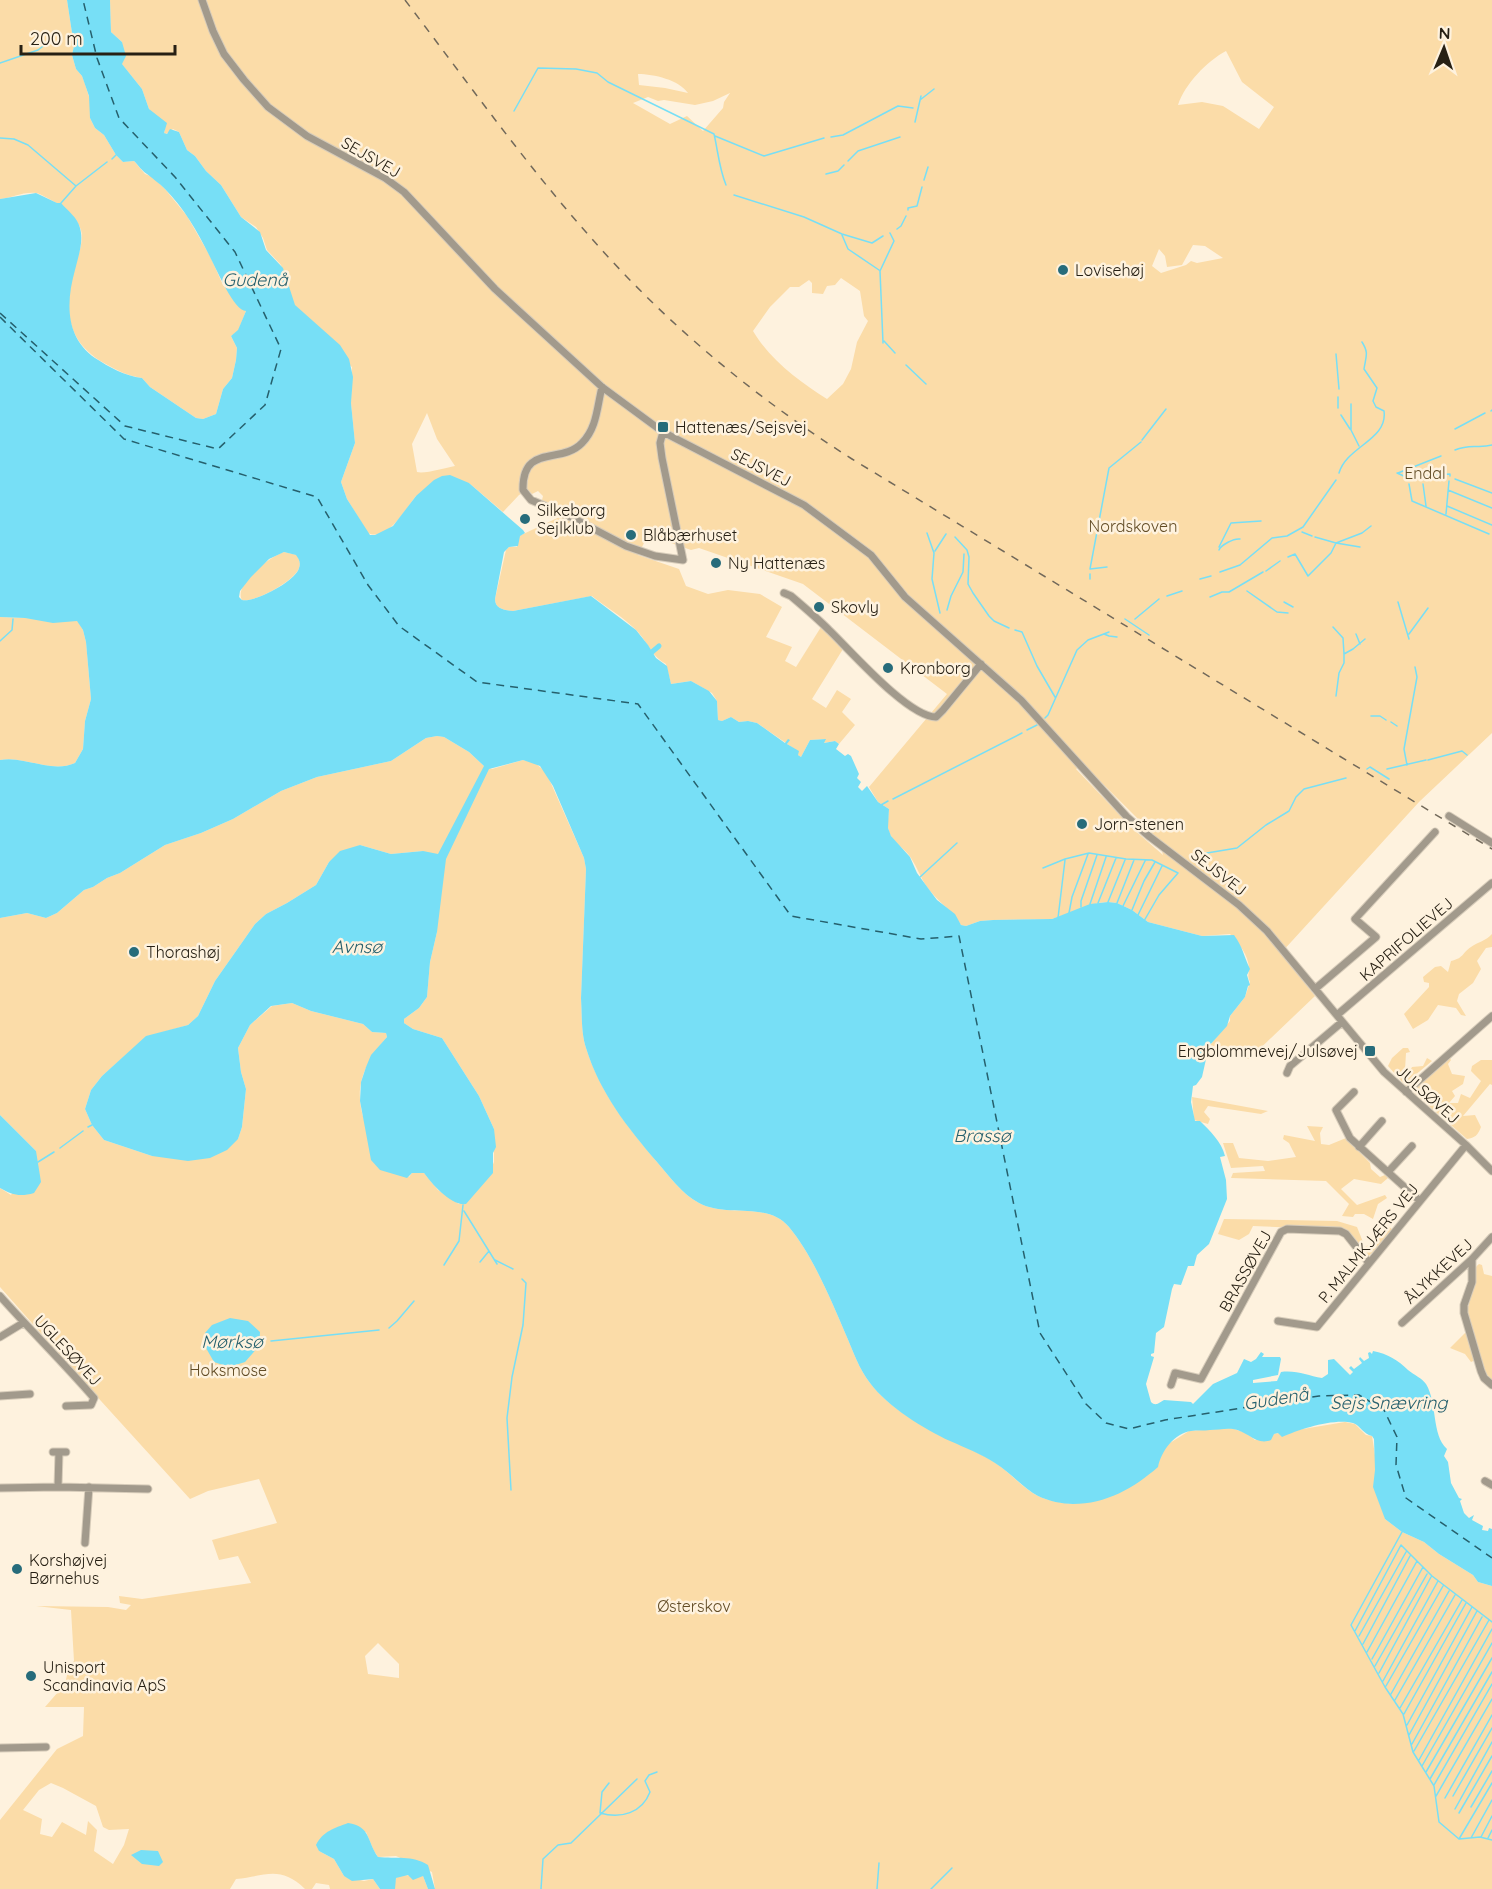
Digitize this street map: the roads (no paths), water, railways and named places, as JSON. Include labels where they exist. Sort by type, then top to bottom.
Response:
[{"type":"street","name":"SEJSVEJ","points":[[202,0],[224,54],[268,107],[307,136],[385,178],[404,192],[495,289],[602,387],[646,422],[791,497],[845,534],[874,558],[905,597],[1028,707],[1128,818],[1239,905],[1283,949]]},
{"type":"street","points":[[602,387],[594,425],[580,445],[560,454],[538,458],[528,467],[523,490],[531,500],[573,518],[626,546],[654,556],[683,560],[662,458],[660,443],[663,432]]},
{"type":"street","points":[[784,593],[791,596],[829,630],[900,699],[917,711],[932,717],[936,717],[943,710],[981,664]]},
{"type":"street","points":[[1449,816],[1492,843]]},
{"type":"street","points":[[1315,988],[1376,937],[1355,919],[1435,832]]},
{"type":"street","name":"KAPRIFOLIEVEJ","points":[[1337,1016],[1492,883]]},
{"type":"street","name":"JULSØVEJ","points":[[1283,949],[1384,1072],[1492,1171]]},
{"type":"street","points":[[1406,1092],[1492,1016]]},
{"type":"street","points":[[1287,1073],[1290,1066],[1342,1022]]},
{"type":"street","points":[[1354,1092],[1336,1110],[1350,1138],[1420,1201]]},
{"type":"street","points":[[1359,1147],[1382,1121]]},
{"type":"street","name":"P. MALMKJÆRS VEJ","points":[[1278,1321],[1317,1328],[1466,1145]]},
{"type":"street","points":[[1388,1172],[1412,1146]]},
{"type":"street","name":"BRASSØVEJ","points":[[1171,1385],[1175,1373],[1202,1379],[1281,1232],[1287,1229],[1340,1231],[1346,1234],[1369,1263]]},
{"type":"street","name":"ÅLYKKEVEJ","points":[[1402,1323],[1472,1259],[1492,1237]]},
{"type":"street","points":[[1472,1259],[1472,1282],[1464,1305],[1464,1313],[1481,1371],[1484,1378],[1492,1385]]},
{"type":"street","name":"UGLESØVEJ","points":[[0,1296],[23,1323],[60,1358],[94,1398],[91,1405],[86,1407],[66,1406]]},
{"type":"street","points":[[0,1337],[23,1323]]},
{"type":"street","points":[[0,1396],[30,1394]]},
{"type":"street","points":[[58,1486],[59,1452]]},
{"type":"street","points":[[0,1488],[58,1486],[148,1489]]},
{"type":"street","points":[[85,1543],[89,1487]]},
{"type":"street","points":[[0,1748],[46,1747]]},
{"type":"water","name":"Brassø","points":[[67,0],[110,0],[111,32],[122,42],[126,56],[122,64],[142,89],[149,109],[167,123],[164,133],[167,134],[170,129],[179,132],[187,150],[221,185],[241,217],[260,232],[266,250],[283,268],[295,305],[340,345],[349,359],[353,377],[351,403],[355,443],[341,482],[347,499],[370,535],[375,535],[393,526],[416,496],[434,480],[450,475],[469,483],[525,533],[520,536],[518,546],[509,547],[504,552],[495,599],[498,607],[513,611],[591,596],[636,630],[656,658],[667,666],[671,684],[691,681],[709,691],[717,701],[718,720],[722,721],[731,717],[739,722],[757,723],[785,743],[788,739],[790,740],[787,744],[799,751],[798,755],[801,757],[810,740],[826,739],[824,743],[835,741],[839,744],[836,749],[845,756],[848,754],[851,756],[859,774],[857,778],[861,782],[858,787],[862,791],[867,786],[878,802],[889,809],[888,828],[891,836],[910,857],[917,873],[937,900],[955,914],[961,925],[993,920],[1052,919],[1090,904],[1108,902],[1117,903],[1132,910],[1148,922],[1202,936],[1234,935],[1250,969],[1247,975],[1250,985],[1245,997],[1230,1016],[1227,1026],[1209,1046],[1202,1077],[1193,1086],[1191,1102],[1195,1121],[1200,1121],[1208,1129],[1218,1141],[1225,1156],[1220,1157],[1226,1180],[1227,1199],[1209,1244],[1197,1255],[1194,1266],[1188,1266],[1181,1285],[1174,1284],[1172,1289],[1164,1327],[1156,1333],[1154,1353],[1151,1354],[1154,1357],[1146,1384],[1151,1402],[1156,1404],[1164,1400],[1193,1404],[1213,1384],[1237,1373],[1244,1359],[1251,1362],[1261,1352],[1264,1354],[1262,1357],[1280,1357],[1278,1375],[1253,1380],[1253,1383],[1277,1381],[1281,1372],[1297,1372],[1322,1378],[1328,1374],[1328,1360],[1334,1359],[1350,1375],[1353,1372],[1349,1368],[1351,1366],[1354,1369],[1362,1363],[1360,1357],[1364,1361],[1369,1358],[1368,1353],[1372,1354],[1373,1351],[1392,1358],[1426,1384],[1432,1400],[1436,1427],[1447,1449],[1444,1456],[1448,1462],[1451,1483],[1459,1498],[1462,1499],[1460,1501],[1464,1513],[1469,1518],[1474,1515],[1472,1520],[1483,1526],[1482,1530],[1492,1529],[1492,1586],[1478,1582],[1473,1575],[1424,1542],[1402,1532],[1385,1519],[1373,1487],[1374,1439],[1353,1423],[1327,1423],[1282,1437],[1278,1433],[1274,1434],[1271,1440],[1266,1441],[1256,1440],[1233,1429],[1185,1432],[1170,1444],[1162,1455],[1158,1467],[1139,1482],[1108,1498],[1069,1504],[1038,1496],[995,1463],[929,1430],[886,1400],[870,1383],[856,1360],[821,1279],[806,1251],[789,1227],[780,1219],[769,1214],[710,1207],[687,1195],[646,1149],[607,1095],[592,1064],[582,1030],[586,869],[584,858],[553,786],[540,766],[523,760],[489,769],[446,859],[437,932],[430,962],[427,997],[419,1008],[404,1019],[404,1023],[413,1029],[442,1038],[479,1096],[494,1129],[496,1147],[493,1153],[493,1173],[466,1204],[454,1202],[448,1198],[424,1173],[412,1173],[407,1178],[380,1170],[371,1160],[360,1101],[361,1082],[371,1055],[387,1037],[386,1033],[372,1032],[363,1024],[311,1011],[292,1003],[271,1006],[250,1025],[238,1048],[246,1089],[242,1127],[238,1139],[227,1150],[210,1158],[188,1161],[152,1156],[104,1140],[92,1125],[85,1109],[91,1090],[102,1076],[146,1036],[188,1025],[198,1016],[215,981],[255,924],[266,914],[316,885],[329,862],[340,851],[360,845],[391,854],[423,851],[438,854],[484,766],[469,752],[444,737],[426,738],[391,761],[317,777],[281,791],[233,819],[165,845],[120,873],[84,890],[57,913],[46,918],[27,913],[0,918],[0,760],[18,760],[47,766],[66,766],[75,763],[83,749],[85,721],[91,699],[86,642],[83,630],[77,621],[53,623],[25,618],[0,617],[0,199],[36,193],[61,203],[72,214],[79,224],[81,233],[69,306],[70,318],[78,340],[95,358],[117,371],[142,378],[150,387],[196,418],[203,419],[216,414],[223,389],[232,378],[236,360],[237,348],[231,336],[238,330],[246,311],[241,309],[231,297],[196,231],[172,196],[134,161],[123,162],[104,135],[95,128],[90,118],[89,96],[72,55],[74,46]],"holes":[[[284,552],[296,555],[300,564],[299,568],[283,585],[256,598],[242,600],[239,597],[240,591],[251,577],[269,559]]]},
{"type":"water","points":[[0,1115],[36,1151],[41,1182],[34,1193],[16,1195],[0,1188]]},
{"type":"water","name":"Mørksø","points":[[230,1318],[248,1321],[260,1332],[259,1346],[245,1362],[229,1367],[214,1362],[206,1348],[205,1333],[212,1325]]},
{"type":"water","points":[[348,1823],[361,1827],[365,1831],[378,1857],[410,1859],[428,1865],[435,1889],[428,1889],[423,1876],[413,1880],[408,1875],[396,1878],[395,1889],[380,1889],[373,1879],[352,1881],[344,1876],[334,1859],[319,1851],[316,1845],[326,1833]]},
{"type":"water","points":[[141,1850],[158,1851],[163,1862],[159,1866],[142,1864],[131,1855]]},
{"type":"waterway","points":[[0,63],[38,50],[50,41]]},
{"type":"waterway","points":[[514,111],[538,68],[576,69],[597,73],[608,82],[714,134],[726,185]]},
{"type":"waterway","points":[[920,100],[934,89]]},
{"type":"waterway","points":[[915,122],[921,96]]},
{"type":"waterway","points":[[831,137],[843,135],[898,106],[913,108]]},
{"type":"waterway","points":[[715,136],[764,156],[824,138]]},
{"type":"waterway","points":[[848,161],[858,151],[900,137]]},
{"type":"waterway","points":[[0,138],[14,139],[28,145],[76,186]]},
{"type":"waterway","points":[[112,159],[116,155]]},
{"type":"waterway","points":[[61,203],[76,186],[107,162]]},
{"type":"waterway","points":[[826,174],[838,171],[844,165]]},
{"type":"waterway","points":[[924,180],[928,167]]},
{"type":"waterway","points":[[908,210],[908,208],[917,206],[922,187]]},
{"type":"waterway","points":[[734,195],[804,217],[842,234],[872,243],[883,236]]},
{"type":"waterway","points":[[897,229],[906,216]]},
{"type":"waterway","points":[[883,343],[880,271],[894,241],[890,233]]},
{"type":"waterway","points":[[842,235],[848,249],[879,270]]},
{"type":"waterway","points":[[884,341],[895,353]]},
{"type":"waterway","points":[[1339,473],[1343,464],[1374,436],[1384,421],[1384,411],[1376,407],[1373,401],[1377,388],[1364,369],[1366,352],[1362,342]]},
{"type":"waterway","points":[[1336,354],[1339,389]]},
{"type":"waterway","points":[[906,365],[926,384]]},
{"type":"waterway","points":[[1338,397],[1338,408]]},
{"type":"waterway","points":[[1351,404],[1351,430],[1359,446]]},
{"type":"waterway","points":[[1142,440],[1166,409]]},
{"type":"waterway","points":[[1455,429],[1485,413]]},
{"type":"waterway","points":[[1341,415],[1350,429]]},
{"type":"waterway","points":[[1090,569],[1109,468],[1141,442]]},
{"type":"waterway","points":[[1455,450],[1492,445]]},
{"type":"waterway","points":[[1398,473],[1441,456]]},
{"type":"waterway","points":[[1397,473],[1406,477],[1450,474],[1450,476]]},
{"type":"waterway","points":[[1455,479],[1492,493]]},
{"type":"waterway","points":[[1220,572],[1240,565],[1272,538],[1287,536],[1303,527],[1336,480]]},
{"type":"waterway","points":[[1446,514],[1449,481]]},
{"type":"waterway","points":[[1409,484],[1412,501],[1489,534]]},
{"type":"waterway","points":[[1423,484],[1426,506]]},
{"type":"waterway","points":[[1448,490],[1492,508]]},
{"type":"waterway","points":[[1447,506],[1492,525]]},
{"type":"waterway","points":[[1219,547],[1231,523],[1261,521]]},
{"type":"waterway","points":[[1288,557],[1295,554],[1308,576],[1331,553],[1336,543],[1362,533],[1371,526]]},
{"type":"waterway","points":[[1302,532],[1312,536]]},
{"type":"waterway","points":[[927,533],[934,553],[932,579],[940,613]]},
{"type":"waterway","points":[[935,551],[946,534]]},
{"type":"waterway","points":[[955,537],[967,550],[968,584],[973,593],[994,621],[1009,628]]},
{"type":"waterway","points":[[1315,537],[1360,547]]},
{"type":"waterway","points":[[1219,550],[1228,542],[1240,539]]},
{"type":"waterway","points":[[947,610],[963,572],[964,554]]},
{"type":"waterway","points":[[1266,571],[1280,561]]},
{"type":"waterway","points":[[1090,569],[1107,567]]},
{"type":"waterway","points":[[1210,597],[1229,592],[1263,572]]},
{"type":"waterway","points":[[1090,574],[1090,579]]},
{"type":"waterway","points":[[1200,579],[1211,576]]},
{"type":"waterway","points":[[1167,596],[1182,591]]},
{"type":"waterway","points":[[1247,591],[1277,612],[1288,613]]},
{"type":"waterway","points":[[1135,619],[1159,599]]},
{"type":"waterway","points":[[1284,602],[1293,607]]},
{"type":"waterway","points":[[1398,602],[1409,639]]},
{"type":"waterway","points":[[1409,634],[1428,608]]},
{"type":"waterway","points":[[0,641],[12,630],[13,619]]},
{"type":"waterway","points":[[1125,619],[1149,635]]},
{"type":"waterway","points":[[1333,627],[1343,638],[1344,654],[1336,696]]},
{"type":"waterway","points":[[1015,630],[1022,632],[1037,666],[1055,697]]},
{"type":"waterway","points":[[1045,718],[1077,650],[1088,640],[1109,632]]},
{"type":"waterway","points":[[1104,634],[1117,637]]},
{"type":"waterway","points":[[1356,634],[1360,644]]},
{"type":"waterway","points":[[1344,654],[1365,639]]},
{"type":"waterway","points":[[652,652],[659,646]]},
{"type":"waterway","points":[[1407,765],[1404,749],[1417,677],[1415,667]]},
{"type":"waterway","points":[[1371,716],[1380,716],[1386,720]]},
{"type":"waterway","points":[[1391,722],[1397,726]]},
{"type":"waterway","points":[[1027,730],[1037,725]]},
{"type":"waterway","points":[[893,799],[1022,733]]},
{"type":"waterway","points":[[1428,760],[1462,751],[1467,755]]},
{"type":"waterway","points":[[1387,769],[1426,760]]},
{"type":"waterway","points":[[1367,769],[1370,767],[1389,779]]},
{"type":"waterway","points":[[1191,859],[1195,855],[1237,848],[1266,825],[1289,811],[1296,797],[1304,789],[1346,778]]},
{"type":"waterway","points":[[881,805],[888,801]]},
{"type":"waterway","points":[[920,877],[957,843]]},
{"type":"waterway","points":[[1043,868],[1089,853],[1126,859],[1152,860],[1178,873],[1159,895],[1144,921]]},
{"type":"waterway","points":[[1069,913],[1072,897],[1088,854]]},
{"type":"waterway","points":[[1081,907],[1097,855]]},
{"type":"waterway","points":[[1090,904],[1106,857]]},
{"type":"waterway","points":[[1098,903],[1116,858]]},
{"type":"waterway","points":[[1058,918],[1065,860]]},
{"type":"waterway","points":[[1108,902],[1125,860]]},
{"type":"waterway","points":[[1117,903],[1134,860]]},
{"type":"waterway","points":[[1123,906],[1145,861]]},
{"type":"waterway","points":[[1132,910],[1155,862]]},
{"type":"waterway","points":[[1138,915],[1162,866]]},
{"type":"waterway","points":[[88,1127],[92,1125]]},
{"type":"waterway","points":[[60,1148],[83,1131]]},
{"type":"waterway","points":[[38,1162],[54,1152]]},
{"type":"waterway","points":[[444,1265],[459,1241],[463,1205]]},
{"type":"waterway","points":[[464,1211],[497,1264]]},
{"type":"waterway","points":[[480,1262],[489,1251]]},
{"type":"waterway","points":[[495,1260],[513,1269]]},
{"type":"waterway","points":[[511,1490],[507,1418],[512,1377],[523,1325],[526,1283],[522,1279]]},
{"type":"waterway","points":[[389,1328],[414,1301]]},
{"type":"waterway","points":[[271,1341],[379,1330]]},
{"type":"waterway","points":[[1402,1532],[1351,1625],[1385,1687],[1403,1714],[1413,1752],[1434,1786],[1439,1822],[1459,1839],[1480,1837],[1492,1840]]},
{"type":"waterway","points":[[1355,1631],[1401,1545],[1432,1576],[1492,1622]]},
{"type":"waterway","points":[[1359,1636],[1406,1552]]},
{"type":"waterway","points":[[1363,1644],[1410,1556]]},
{"type":"waterway","points":[[1367,1652],[1417,1561]]},
{"type":"waterway","points":[[1372,1659],[1423,1567]]},
{"type":"waterway","points":[[1375,1666],[1427,1574]]},
{"type":"waterway","points":[[1379,1673],[1431,1577]]},
{"type":"waterway","points":[[1383,1681],[1438,1581]]},
{"type":"waterway","points":[[1386,1686],[1443,1586]]},
{"type":"waterway","points":[[1391,1694],[1449,1591]]},
{"type":"waterway","points":[[1395,1700],[1455,1595]]},
{"type":"waterway","points":[[1400,1708],[1462,1600]]},
{"type":"waterway","points":[[1404,1714],[1466,1603]]},
{"type":"waterway","points":[[1407,1725],[1472,1607]]},
{"type":"waterway","points":[[1409,1735],[1477,1611]]},
{"type":"waterway","points":[[1412,1744],[1482,1617]]},
{"type":"waterway","points":[[1414,1751],[1489,1620]]},
{"type":"waterway","points":[[1419,1760],[1492,1629]]},
{"type":"waterway","points":[[1422,1766],[1492,1643]]},
{"type":"waterway","points":[[1426,1772],[1492,1658]]},
{"type":"waterway","points":[[1430,1779],[1492,1672]]},
{"type":"waterway","points":[[1434,1785],[1492,1684]]},
{"type":"waterway","points":[[1436,1796],[1492,1699]]},
{"type":"waterway","points":[[1445,1798],[1492,1715]]},
{"type":"waterway","points":[[1453,1796],[1492,1728]]},
{"type":"waterway","points":[[1455,1809],[1492,1742]]},
{"type":"waterway","points":[[1459,1813],[1492,1756]]},
{"type":"waterway","points":[[1471,1807],[1492,1771]]},
{"type":"waterway","points":[[609,1783],[602,1792],[600,1813],[623,1815],[642,1805],[650,1792],[645,1781],[649,1775],[657,1772]]},
{"type":"waterway","points":[[541,1889],[543,1859],[558,1845],[571,1843],[637,1779]]},
{"type":"waterway","points":[[1459,1839],[1492,1783]]},
{"type":"waterway","points":[[1471,1838],[1492,1800]]},
{"type":"waterway","points":[[1481,1837],[1492,1816]]},
{"type":"waterway","points":[[1488,1838],[1492,1830]]},
{"type":"waterway","points":[[877,1889],[879,1863]]},
{"type":"waterway","points":[[931,1889],[952,1868]]},
{"type":"railway","points":[[405,0],[505,133],[583,229],[666,316],[756,392],[852,459],[1492,849]]},
{"type":"place","name":"Lovisehøj","points":[[1063,270]]},
{"type":"place","name":"Hattenæs/Sejsvej","points":[[663,427]]},
{"type":"place","name":"Silkeborg Sejlklub","points":[[525,519]]},
{"type":"place","name":"Blåbærhuset","points":[[631,535]]},
{"type":"place","name":"Ny Hattenæs","points":[[716,563]]},
{"type":"place","name":"Skovly","points":[[819,607]]},
{"type":"place","name":"Kronborg","points":[[888,668]]},
{"type":"place","name":"Jorn-stenen","points":[[1082,824]]},
{"type":"place","name":"Thorashøj","points":[[134,952]]},
{"type":"place","name":"Engblommevej/Julsøvej","points":[[1370,1051]]},
{"type":"place","name":"Korshøjvej Børnehus","points":[[17,1569]]},
{"type":"place","name":"Unisport Scandinavia ApS","points":[[31,1676]]},
{"type":"water label","name":"Gudenå","points":[[255,280]]},
{"type":"water label","name":"Avnsø","points":[[357,947]]},
{"type":"water label","name":"Gudenå","points":[[1276,1399]]},
{"type":"water label","name":"Sejs Snævring","points":[[1389,1403]]},
{"type":"park label","name":"Endal","points":[[1425,473]]},
{"type":"park label","name":"Nordskoven","points":[[1133,526]]},
{"type":"park label","name":"Hoksmose","points":[[228,1370]]},
{"type":"park label","name":"Østerskov","points":[[694,1606]]}]
